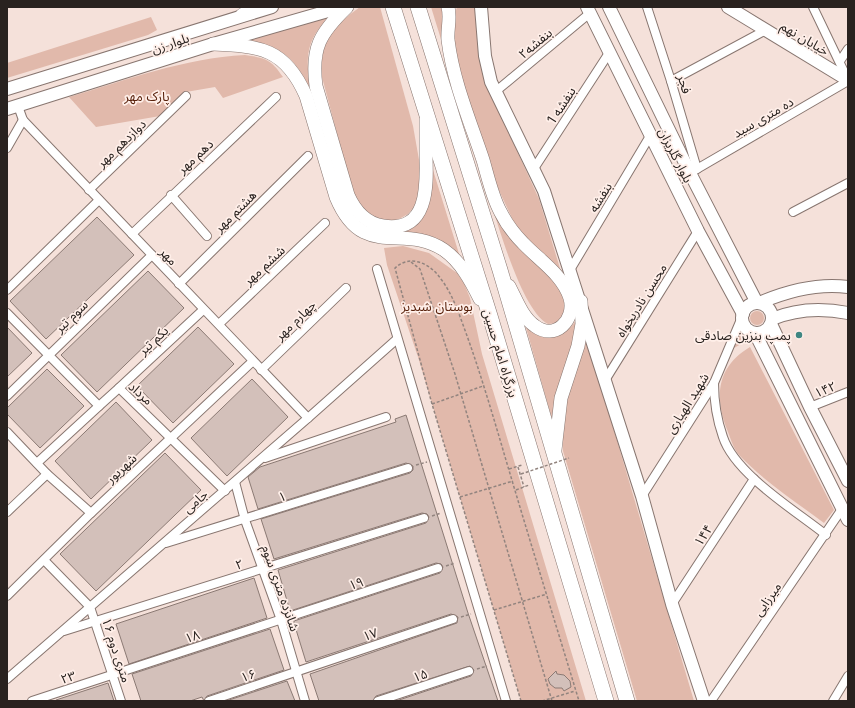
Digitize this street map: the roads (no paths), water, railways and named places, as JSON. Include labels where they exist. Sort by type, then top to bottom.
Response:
[{"type":"highway","name":"بزرگراه امام حسین","points":[[393,7],[490,316],[606,701]]},
{"type":"highway","name":"بزرگراه امام حسین","points":[[418,7],[500,270],[561,457],[627,701]]},
{"type":"main road","points":[[242,15],[256,7]]},
{"type":"main road","name":"بلوار زن","points":[[7,89],[242,15],[272,7]]},
{"type":"main road","name":"بلوار زن","points":[[13,107],[213,44],[342,7]]},
{"type":"main road","points":[[347,7],[327,27],[320,38],[315,57],[314,70],[316,86],[348,195],[358,213],[372,223],[388,227],[401,226],[417,214],[421,207],[427,183],[426,112]]},
{"type":"main road","points":[[448,7],[448,41],[453,65],[495,200],[511,229],[564,285],[571,305],[568,321],[563,327],[555,330],[546,331],[535,326],[524,314],[500,270]]},
{"type":"main road","points":[[481,7],[488,70],[495,92],[544,191],[580,301],[604,382],[642,496],[672,604],[704,701]]},
{"type":"main road","name":"بلوار گلریزان","points":[[609,7],[693,171],[758,303]]},
{"type":"main road","name":"خیابان نهم","points":[[728,7],[848,80]]},
{"type":"main road","name":"بلوار گلریزان","points":[[588,10],[698,231],[743,315]]},
{"type":"main road","points":[[213,44],[257,47],[275,56],[287,65],[299,80],[306,96],[336,197],[343,213],[352,224],[375,237],[420,241],[444,250],[466,274],[490,316]]},
{"type":"main road","points":[[848,287],[834,286],[807,288],[782,294],[748,306],[743,315],[747,329],[755,333],[762,332],[772,322],[785,314],[807,310],[848,313]]},
{"type":"main road","points":[[561,457],[561,398],[578,346],[582,324],[580,301]]},
{"type":"main road","points":[[758,303],[770,310],[772,322],[810,408],[848,481]]},
{"type":"main road","points":[[755,333],[848,520]]},
{"type":"street","name":"فجر","points":[[647,7],[671,81],[693,171]]},
{"type":"street","points":[[813,7],[848,80]]},
{"type":"street","name":"بنفشه۲","points":[[495,92],[588,10]]},
{"type":"street","points":[[671,81],[766,30]]},
{"type":"street","points":[[840,61],[848,49]]},
{"type":"street","name":"بنفشه 1","points":[[534,170],[609,53]]},
{"type":"street","name":"ده متری سید","points":[[693,171],[848,80]]},
{"type":"street","name":"دوازدهم مهر","points":[[89,190],[186,96]]},
{"type":"street","name":"دهم مهر","points":[[132,234],[171,195],[276,97]]},
{"type":"street","name":"مهر","points":[[13,107],[23,120],[89,190],[308,418]]},
{"type":"street","points":[[7,148],[23,120]]},
{"type":"street","name":"بنفشه","points":[[570,270],[650,136]]},
{"type":"street","name":"هشتم مهر","points":[[179,284],[308,156]]},
{"type":"street","points":[[794,212],[848,183]]},
{"type":"street","points":[[171,195],[207,236]]},
{"type":"street","points":[[7,290],[99,200]]},
{"type":"street","name":"ششم مهر","points":[[219,324],[325,223]]},
{"type":"street","name":"محسن نادریخواه","points":[[604,382],[698,231]]},
{"type":"street","name":"سوم تیر","points":[[7,396],[48,354],[152,254]]},
{"type":"street","points":[[377,269],[448,511],[506,701]]},
{"type":"street","name":"چهارم مهر","points":[[261,370],[346,288]]},
{"type":"street","name":"یکم تیر","points":[[119,388],[203,310]]},
{"type":"street","points":[[7,313],[99,406]]},
{"type":"street","name":"شهید الهیاری","points":[[642,496],[714,383],[743,315]]},
{"type":"street","name":"جامی","points":[[7,679],[262,459],[397,339]]},
{"type":"street","name":"شهریور","points":[[7,596],[91,513],[253,361]]},
{"type":"street","points":[[714,383],[714,404],[723,438],[732,456],[754,479],[826,535]]},
{"type":"street","name":"مرداد","points":[[36,463],[119,388],[225,491]]},
{"type":"street","name":"۱۴۲","points":[[810,408],[848,392]]},
{"type":"street","points":[[262,459],[386,417]]},
{"type":"street","points":[[7,432],[47,474],[91,513]]},
{"type":"street","name":"۱","points":[[162,545],[408,468]]},
{"type":"street","points":[[7,512],[47,474]]},
{"type":"street","name":"۱۴۴","points":[[672,604],[754,479]]},
{"type":"street","name":"شانزده متری سوم","points":[[235,482],[245,520],[280,620],[305,701]]},
{"type":"street","name":"میرزایی","points":[[711,701],[826,535],[842,509]]},
{"type":"street","name":"۲","points":[[60,632],[96,622],[424,518]]},
{"type":"street","points":[[44,560],[90,607]]},
{"type":"street","name":"۱۹","points":[[280,620],[438,568]]},
{"type":"street","name":"۱۶ متری دوم","points":[[90,607],[121,701]]},
{"type":"street","name":"۱۷","points":[[295,671],[453,619]]},
{"type":"street","name":"۱۸","points":[[112,675],[280,620]]},
{"type":"street","name":"۱۶","points":[[209,701],[295,671]]},
{"type":"street","name":"۱۵","points":[[378,701],[469,671]]},
{"type":"street","name":"۲۳","points":[[32,701],[112,675]]},
{"type":"street","points":[[833,701],[848,676]]},
{"type":"place","name":"پمپ بنزین صادقی","points":[[799,335]]},
{"type":"park label","name":"پارک مهر","points":[[147,96]]},
{"type":"park label","name":"بوستان شبدیز","points":[[437,306]]}]
